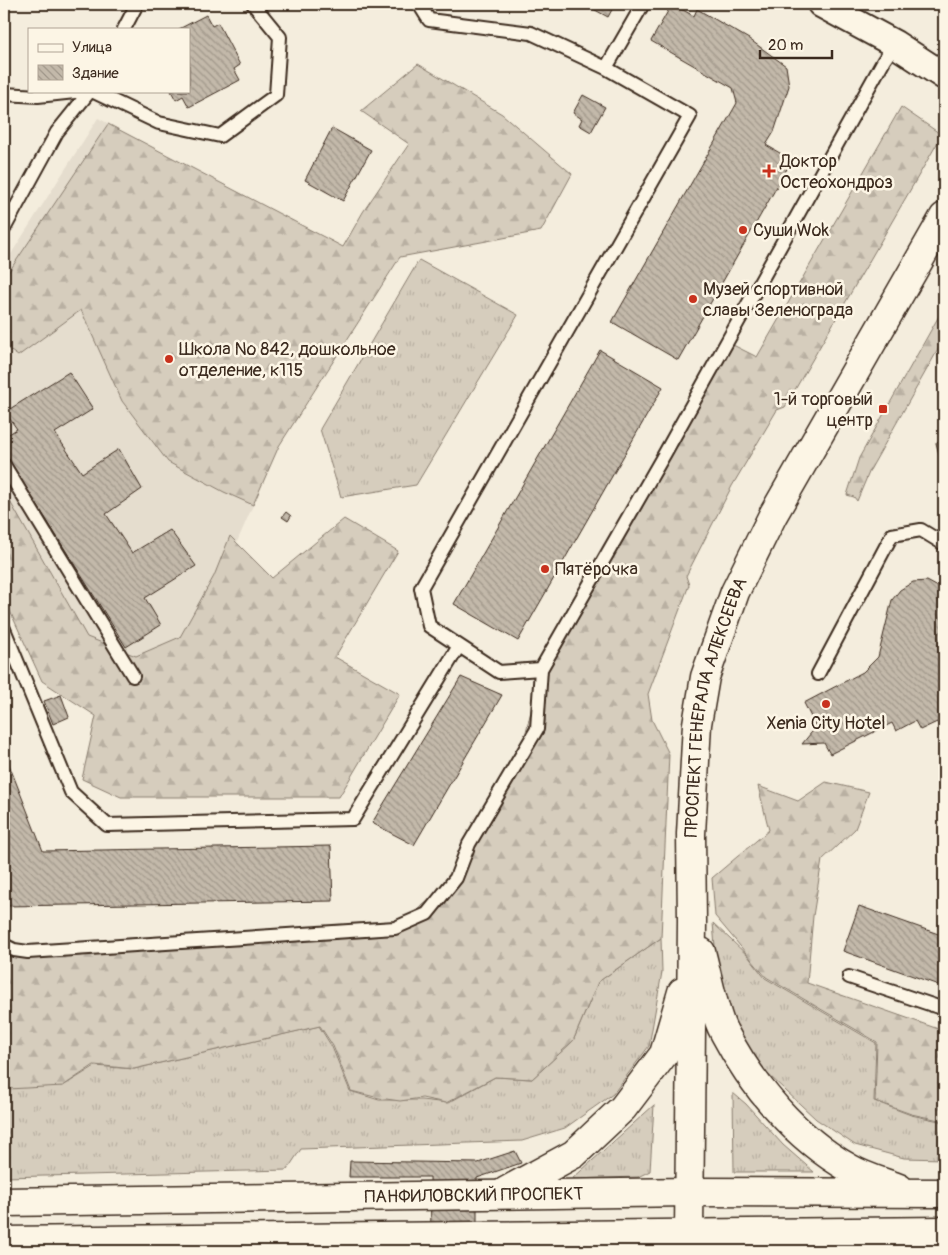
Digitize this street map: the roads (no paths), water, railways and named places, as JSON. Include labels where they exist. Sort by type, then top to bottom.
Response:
[{"type":"main road","name":"ПРОСПЕКТ ГЕНЕРАЛА АЛЕКСЕЕВА","points":[[689,1242],[692,921],[690,834],[697,724],[705,677],[735,592],[773,515],[944,218]]},
{"type":"main road","points":[[692,921],[723,1031],[758,1085],[776,1108],[815,1144],[850,1168],[912,1194]]},
{"type":"main road","points":[[498,1194],[540,1174],[574,1154],[623,1108],[664,1054],[680,1000],[692,921]]},
{"type":"main road","name":"ПАНФИЛОВСКИЙ ПРОСПЕКТ","points":[[4,1202],[690,1192],[944,1194]]},
{"type":"main road","points":[[4,1241],[56,1246],[92,1246],[502,1236],[689,1242],[944,1230]]},
{"type":"main road","points":[[502,1236],[531,1251]]},
{"type":"main road","points":[[867,1251],[898,1243],[944,1238]]},
{"type":"street","points":[[821,4],[895,44],[944,76]]},
{"type":"lane","points":[[125,28],[137,4]]},
{"type":"lane","points":[[93,92],[159,122],[220,136],[276,95],[280,37],[253,4]]},
{"type":"lane","points":[[419,4],[430,20],[531,33],[606,68],[690,116],[422,588],[429,626],[499,672],[541,669]]},
{"type":"lane","points":[[606,68],[643,4]]},
{"type":"lane","points":[[4,944],[14,950],[28,952],[395,928],[427,914],[456,878],[469,844],[537,729],[541,669],[670,444],[884,60],[895,44]]},
{"type":"lane","points":[[4,94],[38,96],[75,92]]},
{"type":"lane","points":[[4,229],[57,132],[90,92]]},
{"type":"lane","points":[[4,465],[132,676]]},
{"type":"lane","points":[[818,674],[892,535],[921,530],[944,544]]},
{"type":"lane","points":[[4,629],[71,792],[107,825],[353,819],[459,646]]},
{"type":"lane","points":[[849,977],[944,1009]]},
{"type":"place","name":"Доктор Остеохондроз","points":[[769,171]]},
{"type":"place","name":"Суши Wok","points":[[743,230]]},
{"type":"place","name":"Музей спортивной славы Зеленограда","points":[[693,299]]},
{"type":"place","name":"Школа № 842, дошкольное отделение, к115","points":[[169,359]]},
{"type":"place","name":"1-й торговый центр","points":[[883,409]]},
{"type":"place","name":"Пятёрочка","points":[[545,569]]},
{"type":"place","name":"Xenia City Hotel","points":[[826,704]]}]
